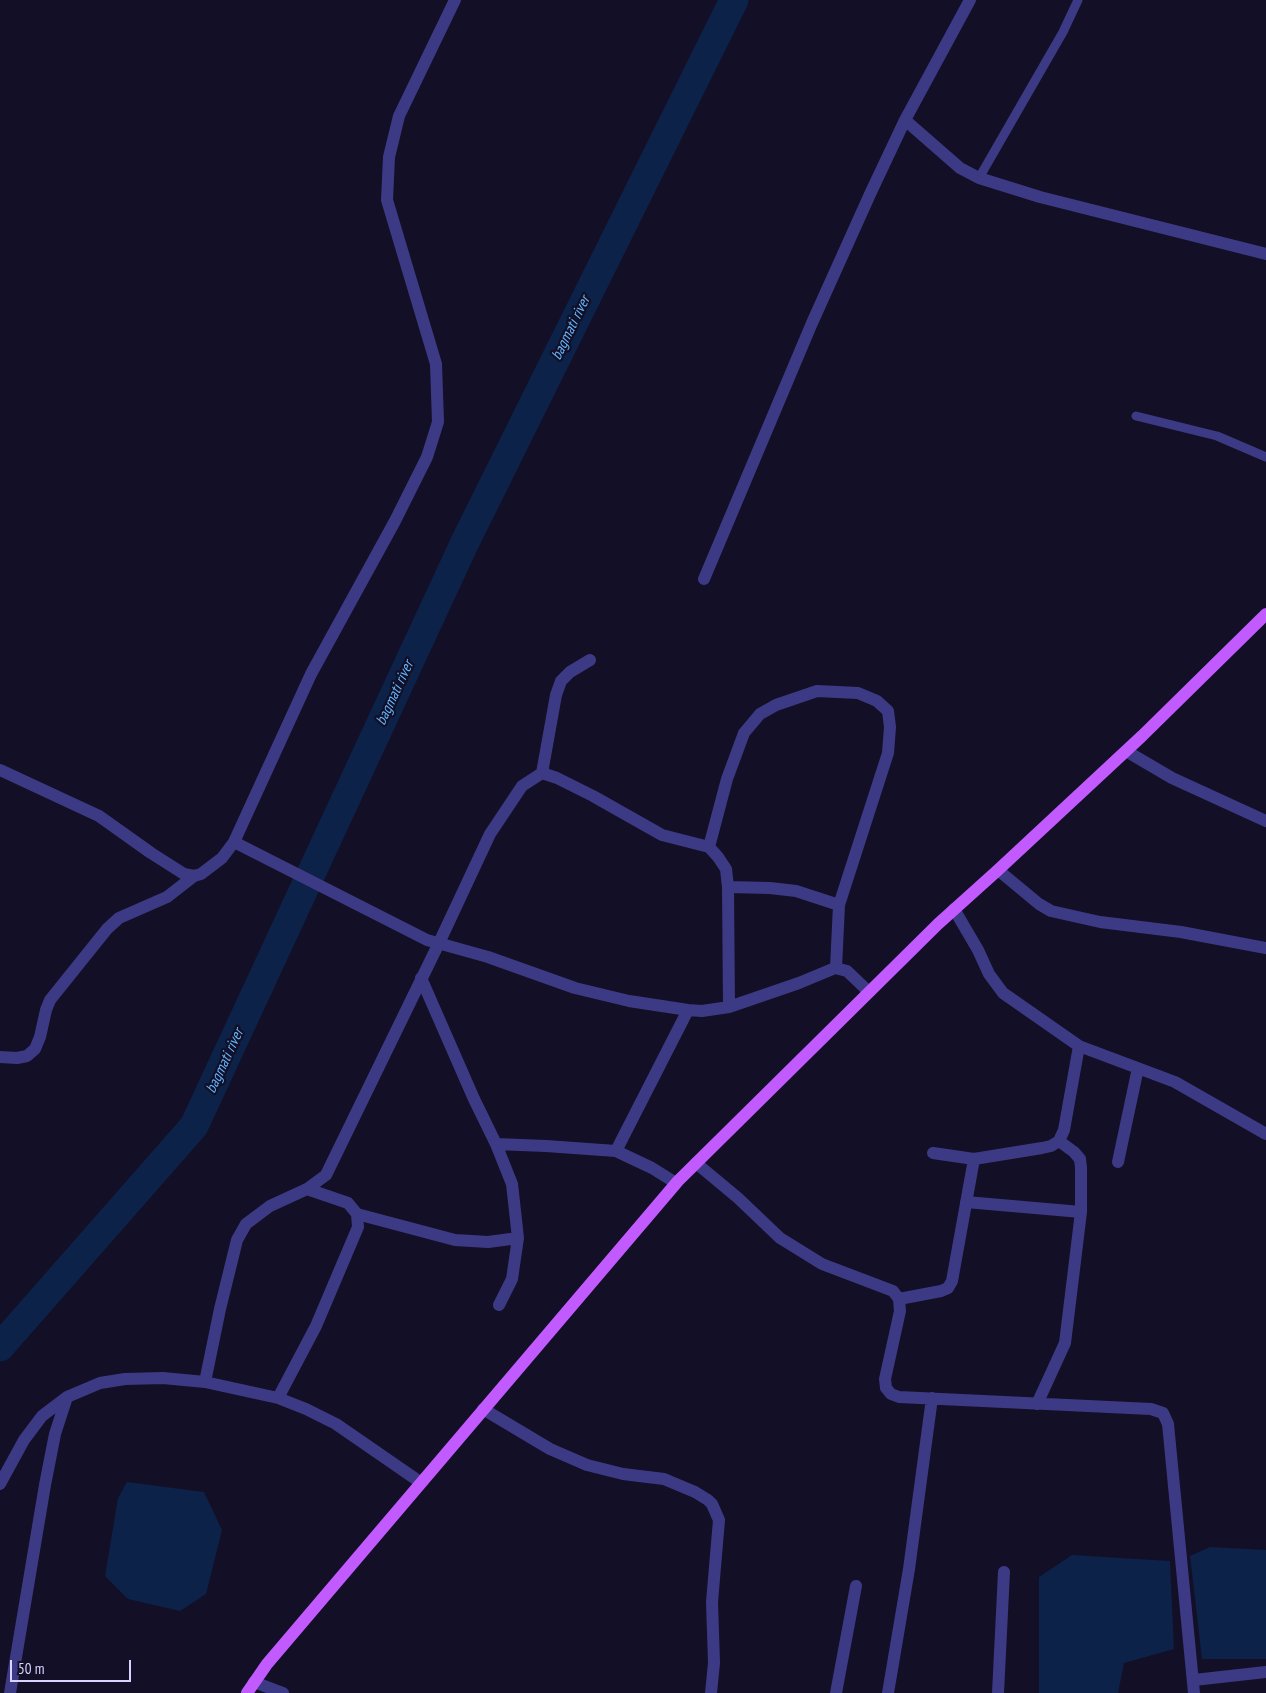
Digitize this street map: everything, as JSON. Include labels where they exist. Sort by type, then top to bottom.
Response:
[{"type":"main road","points":[[250,1688],[267,1664],[420,1482],[676,1183],[954,910],[1126,751],[1266,614]]},
{"type":"street","points":[[0,1057],[17,1058],[27,1056],[35,1049],[50,1000],[107,929],[119,918],[167,897],[194,876],[201,874],[222,858],[234,842],[310,674],[395,521],[423,465],[438,422],[436,364],[387,200],[389,157],[398,116],[455,0]]},
{"type":"street","points":[[704,579],[812,323],[905,120],[970,0]]},
{"type":"street","points":[[905,120],[960,168],[979,178],[1040,197],[1266,254]]},
{"type":"street","points":[[205,1382],[237,1240],[246,1224],[270,1206],[307,1189],[326,1175],[421,978],[433,942],[490,834],[522,786],[542,773],[556,695],[561,681],[570,672],[590,660]]},
{"type":"street","points":[[709,847],[727,779],[744,733],[760,714],[776,705],[817,691],[858,693],[877,701],[888,711],[890,727],[888,753],[839,904],[836,968]]},
{"type":"street","points":[[1126,751],[1172,778],[1266,821]]},
{"type":"street","points":[[0,770],[99,816],[150,853],[184,874],[194,876]]},
{"type":"street","points":[[542,773],[557,778],[593,796],[662,835],[709,847],[718,857],[726,869],[728,887],[729,1007]]},
{"type":"street","points":[[234,842],[433,942],[488,957],[575,988],[629,1001],[702,1011],[729,1007],[776,992],[836,968],[847,971],[869,992]]},
{"type":"street","points":[[998,870],[1038,904],[1051,911],[1100,922],[1181,932],[1266,948]]},
{"type":"street","points":[[728,887],[796,891],[839,904]]},
{"type":"street","points":[[954,910],[978,950],[989,974],[1004,993],[1079,1046],[1175,1082],[1266,1134]]},
{"type":"street","points":[[421,978],[474,1099],[496,1144],[512,1184],[518,1238],[512,1279],[499,1305]]},
{"type":"street","points":[[616,1151],[688,1010]]},
{"type":"street","points":[[933,1153],[974,1159],[1042,1148],[1051,1146],[1059,1141],[1064,1130],[1079,1046]]},
{"type":"street","points":[[1118,1162],[1138,1068]]},
{"type":"street","points":[[1037,1404],[1065,1343],[1081,1212],[1082,1168],[1080,1159],[1059,1141]]},
{"type":"street","points":[[496,1144],[616,1151],[652,1168],[676,1183]]},
{"type":"street","points":[[898,1298],[941,1291],[948,1288],[952,1281],[974,1159]]},
{"type":"street","points":[[696,1163],[738,1198],[780,1238],[822,1264],[893,1291],[898,1298],[900,1311],[885,1379],[886,1388],[891,1394],[899,1397],[1151,1409],[1163,1413],[1168,1424],[1194,1687],[1266,1672]]},
{"type":"street","points":[[278,1398],[316,1326],[358,1227],[357,1214],[348,1203],[307,1189]]},
{"type":"street","points":[[966,1202],[1081,1212]]},
{"type":"street","points":[[357,1214],[455,1240],[488,1242],[518,1238]]},
{"type":"street","points":[[0,1484],[24,1440],[42,1416],[67,1397],[100,1383],[125,1378],[163,1378],[205,1382],[278,1398],[336,1424],[420,1482]]},
{"type":"street","points":[[10,1693],[55,1434],[67,1397]]},
{"type":"street","points":[[888,1693],[910,1569],[932,1398]]},
{"type":"street","points":[[483,1409],[558,1452],[587,1464],[623,1474],[664,1479],[694,1492],[712,1504],[719,1520],[712,1602],[714,1663],[711,1693]]},
{"type":"street","points":[[998,1693],[1004,1572]]},
{"type":"street","points":[[836,1693],[856,1586]]},
{"type":"street","points":[[250,1688],[283,1693]]},
{"type":"lane","points":[[979,178],[1063,32],[1078,0]]},
{"type":"lane","points":[[1136,416],[1217,436],[1266,457]]},
{"type":"water","points":[[127,1482],[204,1492],[222,1530],[206,1594],[180,1611],[128,1599],[105,1576],[118,1498]]},
{"type":"water","points":[[1210,1547],[1266,1550],[1266,1659],[1202,1659],[1190,1556]]},
{"type":"water","points":[[1072,1555],[1170,1561],[1174,1649],[1124,1663],[1118,1693],[1039,1693],[1039,1577]]},
{"type":"waterway","name":"bagmati river","points":[[0,1347],[194,1126],[465,542],[734,0]]}]
